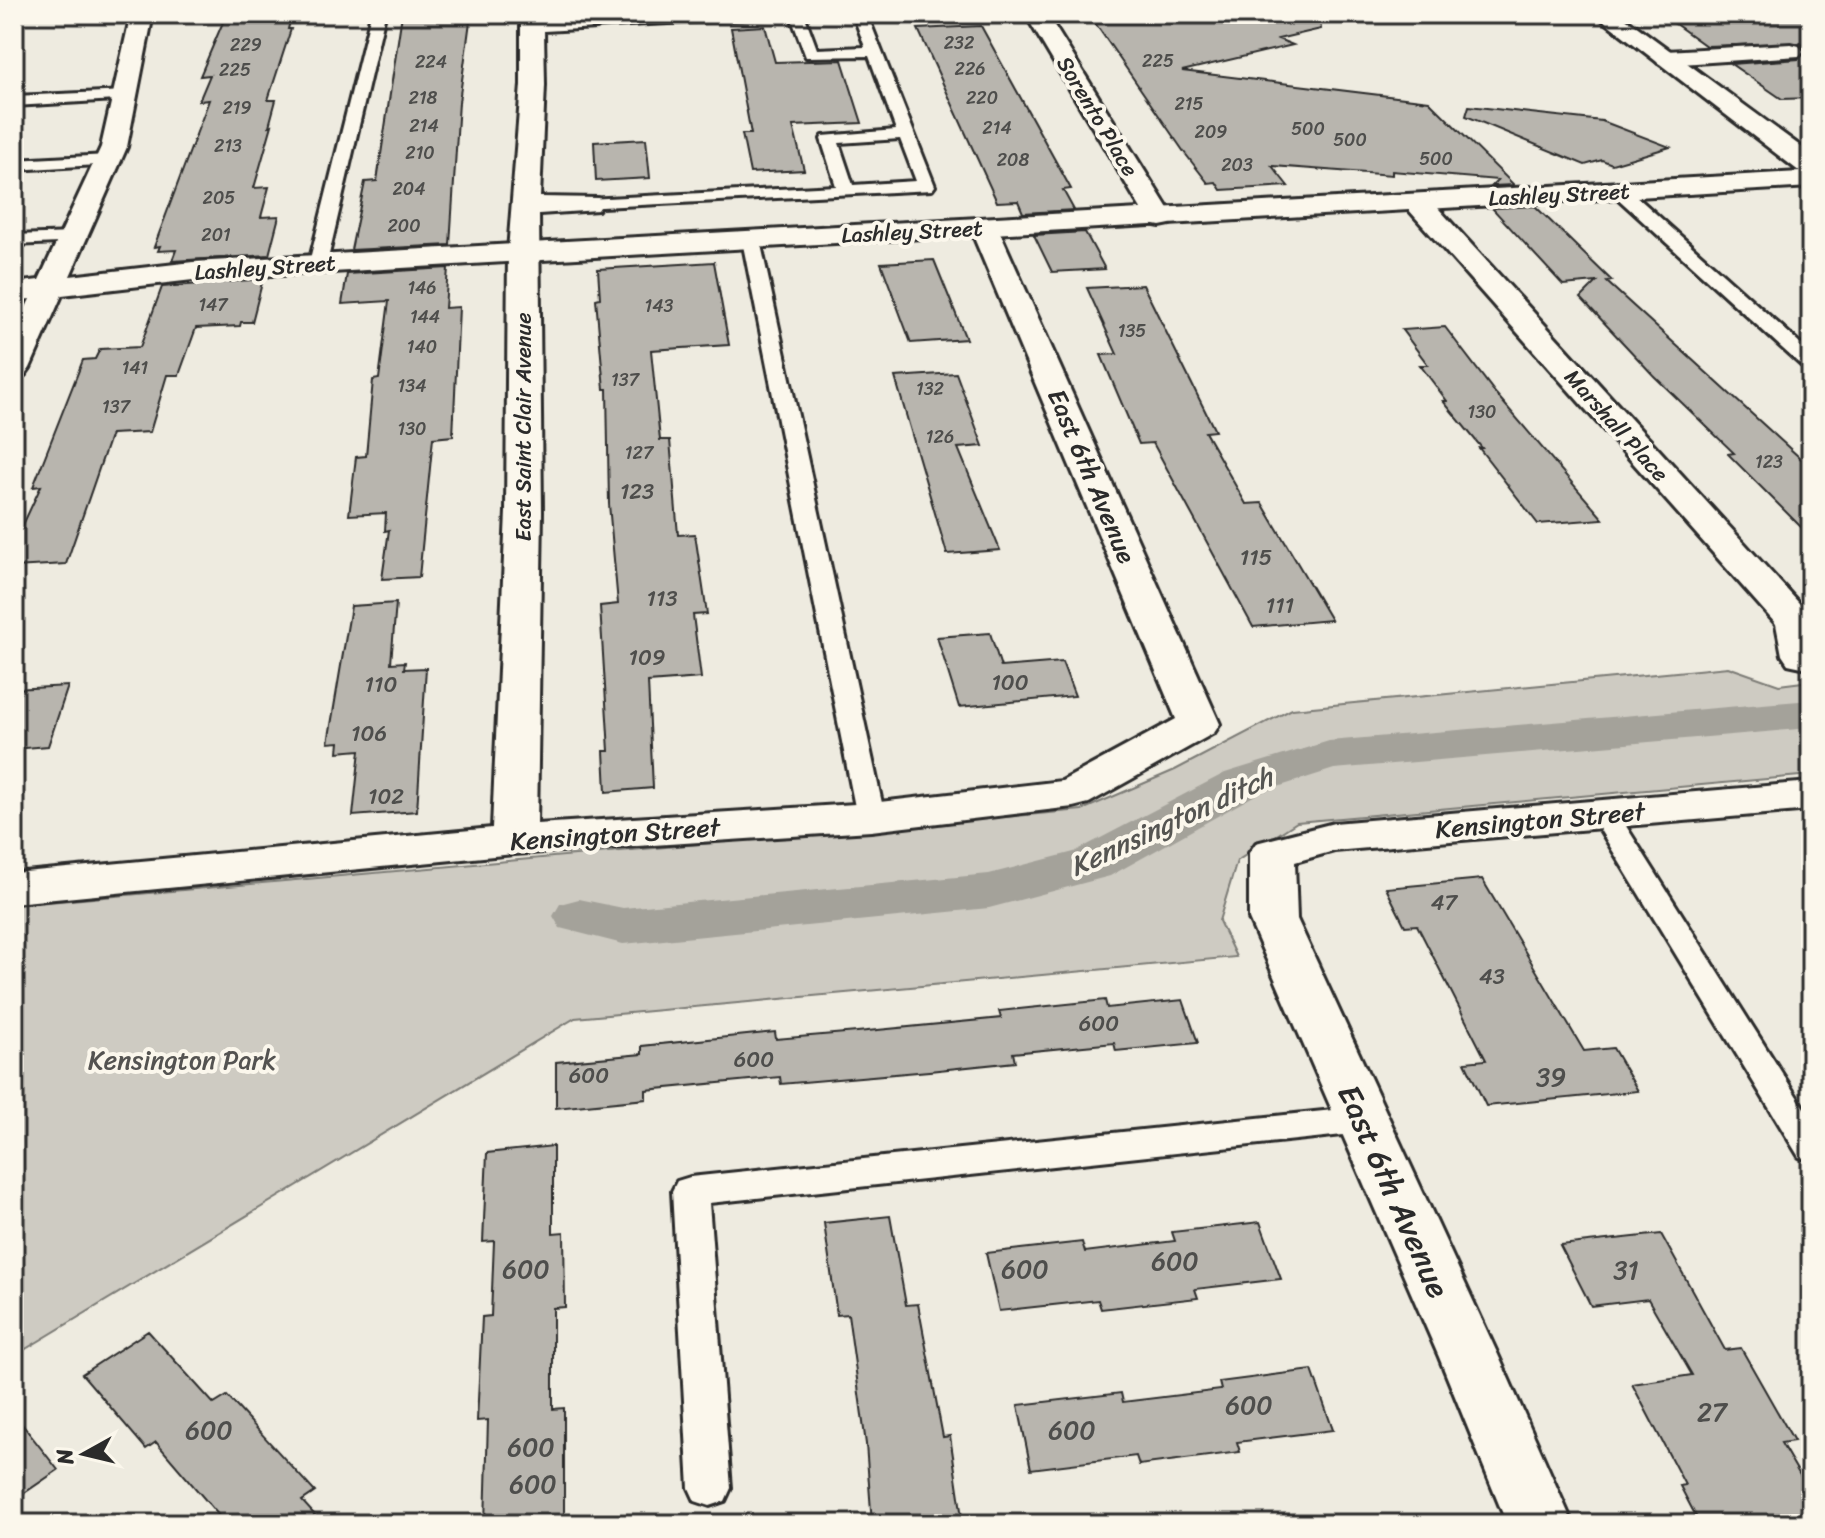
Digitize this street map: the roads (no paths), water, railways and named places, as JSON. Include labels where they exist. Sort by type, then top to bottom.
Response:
[{"type":"street","points":[[14,368],[108,160],[127,96],[142,14]]},
{"type":"street","name":"Sorento Place","points":[[1036,14],[1160,218]]},
{"type":"street","points":[[1606,14],[1811,167]]},
{"type":"street","points":[[532,20],[589,23]]},
{"type":"street","name":"East Saint Clair Avenue","points":[[514,840],[524,512],[523,251],[533,85],[532,20]]},
{"type":"street","points":[[1666,58],[1791,51]]},
{"type":"street","name":"Lashley Street","points":[[14,292],[193,271],[318,263],[984,228],[1811,179]]},
{"type":"street","name":"Marshall Place","points":[[1418,203],[1795,622],[1802,655]]},
{"type":"street","points":[[526,206],[588,204]]},
{"type":"street","name":"East 6th Avenue","points":[[984,228],[1199,724]]},
{"type":"street","name":"Kensington Street","points":[[14,888],[514,840],[871,817],[1073,793],[1199,724]]},
{"type":"street","name":"Kensington Street","points":[[1272,853],[1334,837],[1811,796]]},
{"type":"street","name":"East 6th Avenue","points":[[1272,853],[1273,919],[1469,1357],[1540,1524]]},
{"type":"lane","points":[[318,263],[378,14]]},
{"type":"lane","points":[[589,23],[769,14]]},
{"type":"lane","points":[[797,14],[811,54],[874,51]]},
{"type":"lane","points":[[588,204],[926,186],[860,14]]},
{"type":"lane","points":[[14,101],[127,96]]},
{"type":"lane","points":[[847,191],[829,139],[906,134]]},
{"type":"lane","points":[[14,165],[108,160]]},
{"type":"lane","points":[[1620,191],[1811,364]]},
{"type":"lane","points":[[14,240],[74,238]]},
{"type":"lane","points":[[751,240],[871,817]]},
{"type":"lane","points":[[1605,815],[1811,1148]]},
{"type":"lane","points":[[710,1488],[690,1191],[1362,1120]]},
{"type":"waterway","name":"Kennsington ditch","points":[[579,916],[623,926],[989,891],[1092,864],[1242,783],[1329,755],[1811,714]]},
{"type":"park label","name":"Kensington Park","points":[[182,1060]]}]
